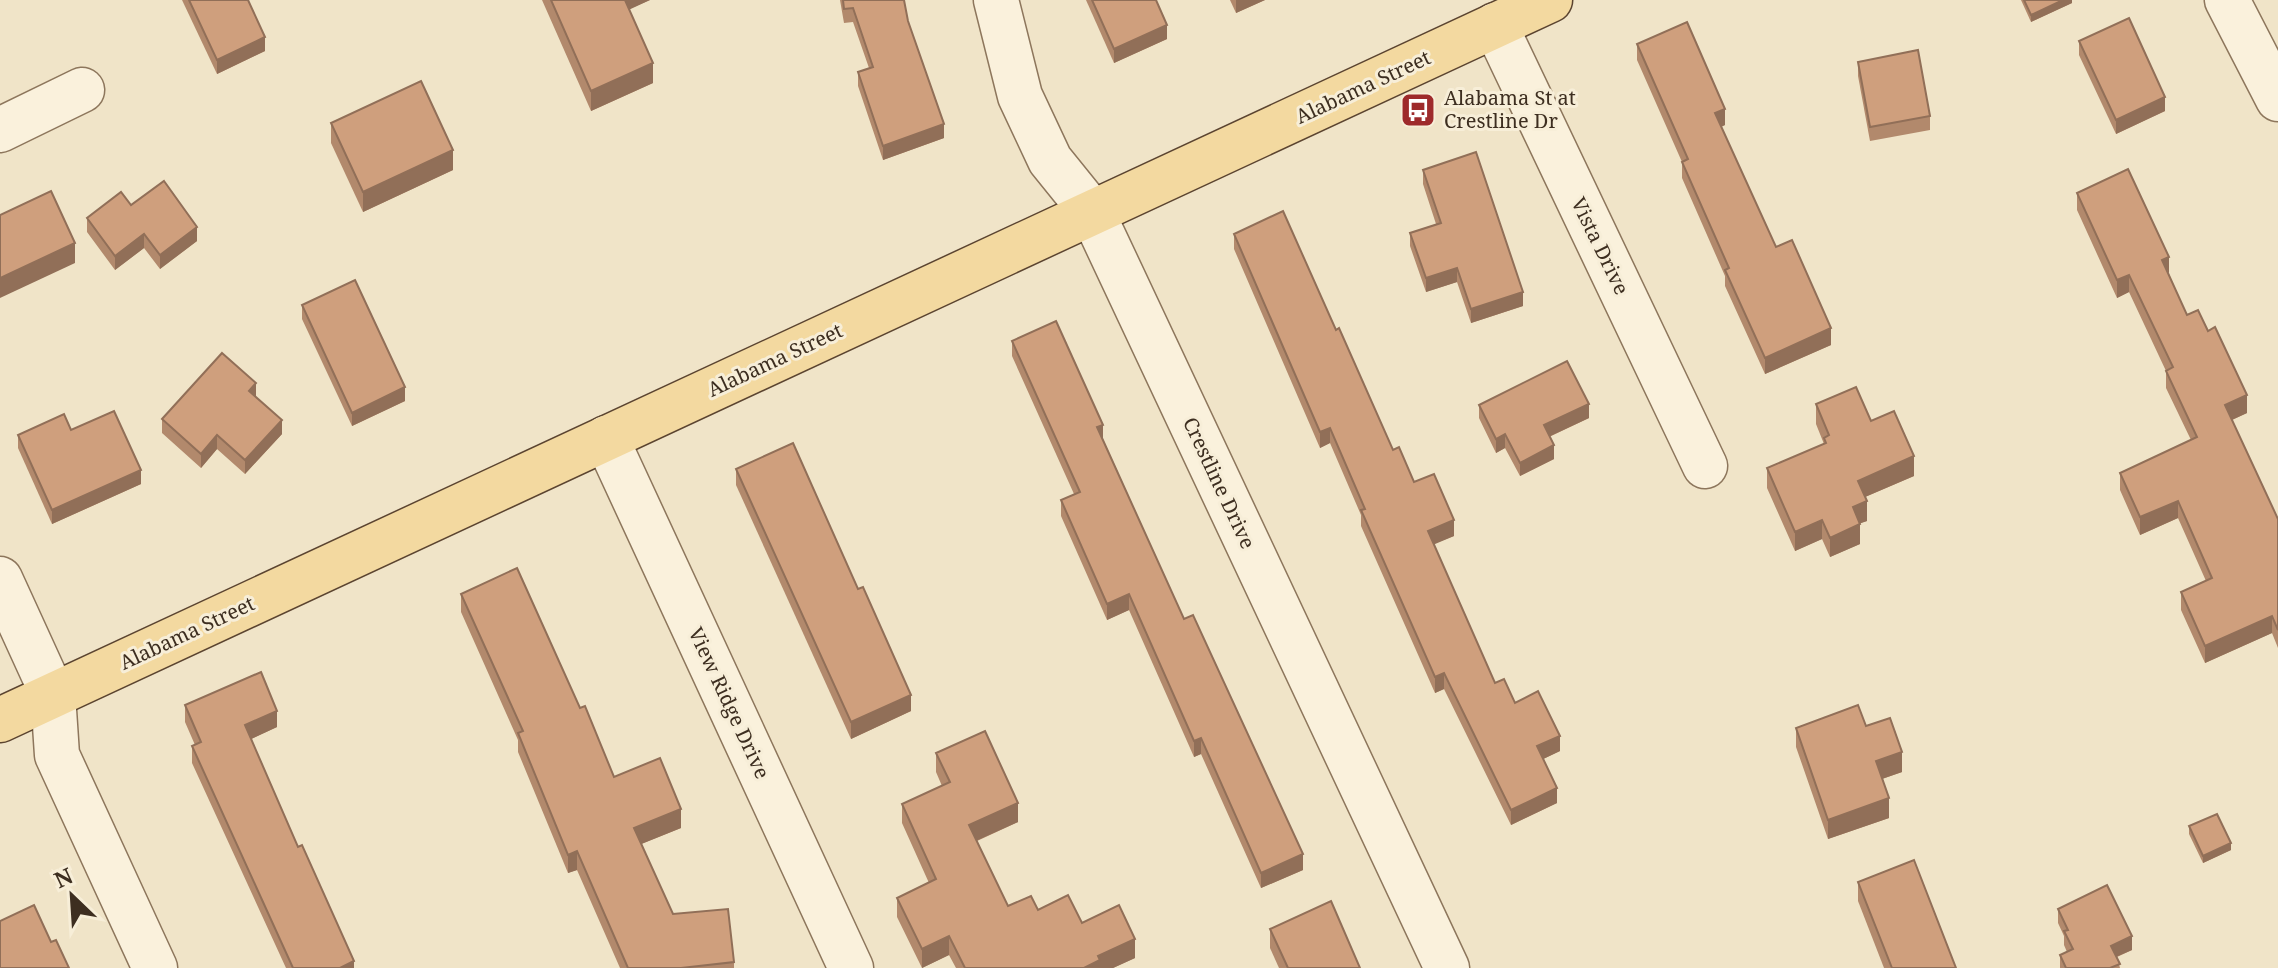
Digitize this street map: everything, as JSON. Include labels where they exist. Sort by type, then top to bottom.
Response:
[{"type":"main road","name":"Alabama Street","points":[[0,720],[1550,0]]},
{"type":"street","name":"Crestline Drive","points":[[996,0],[1020,96],[1050,160],[1092,212],[1447,968]]},
{"type":"street","points":[[2227,0],[2278,99]]},
{"type":"street","name":"Vista Drive","points":[[1495,25],[1705,466]]},
{"type":"street","points":[[0,130],[82,90]]},
{"type":"street","name":"View Ridge Drive","points":[[606,438],[851,968]]},
{"type":"street","points":[[0,579],[53,695],[57,755],[155,968]]},
{"type":"building","points":[[189,0],[248,0],[265,37],[217,60]]},
{"type":"building","points":[[551,0],[625,0],[653,63],[591,91]]},
{"type":"building","points":[[843,0],[904,0],[908,21],[944,124],[883,146],[858,72],[873,67],[853,8],[844,9]]},
{"type":"building","points":[[1092,0],[1156,0],[1167,25],[1114,49]]},
{"type":"building","points":[[2024,0],[2063,0],[2031,15]]},
{"type":"building","points":[[2129,18],[2165,97],[2116,120],[2079,41]]},
{"type":"building","points":[[1687,22],[1725,109],[1715,113],[1776,247],[1792,240],[1831,328],[1765,358],[1725,270],[1729,268],[1682,162],[1688,159],[1637,44]]},
{"type":"building","points":[[1918,50],[1930,116],[1870,127],[1858,62]]},
{"type":"building","points":[[421,81],[453,150],[363,192],[331,123]]},
{"type":"building","points":[[1476,152],[1523,292],[1471,309],[1457,268],[1426,278],[1410,233],[1441,223],[1423,170]]},
{"type":"building","points":[[2128,169],[2169,257],[2162,260],[2187,315],[2198,310],[2208,331],[2215,327],[2247,395],[2225,405],[2278,519],[2278,630],[2272,616],[2205,646],[2181,592],[2212,578],[2178,501],[2140,517],[2120,473],[2197,437],[2166,371],[2173,367],[2129,275],[2117,280],[2077,193]]},
{"type":"building","points":[[164,181],[197,227],[160,255],[144,234],[115,256],[87,218],[121,192],[131,205]]},
{"type":"building","points":[[51,191],[75,243],[0,278],[0,215]]},
{"type":"building","points":[[1283,211],[1393,450],[1399,447],[1414,482],[1434,474],[1454,520],[1428,531],[1495,683],[1504,679],[1515,703],[1538,691],[1560,736],[1537,746],[1557,788],[1511,810],[1444,673],[1435,677],[1361,510],[1365,509],[1330,428],[1320,432],[1234,234]]},
{"type":"building","points":[[355,280],[405,387],[352,413],[302,305]]},
{"type":"building","points":[[1056,321],[1103,425],[1097,427],[1184,619],[1193,615],[1303,854],[1261,873],[1201,738],[1194,741],[1129,594],[1107,604],[1061,500],[1080,492],[1012,341]]},
{"type":"building","points":[[222,353],[256,383],[249,391],[282,420],[245,460],[217,435],[201,454],[162,419]]},
{"type":"building","points":[[1567,361],[1589,404],[1544,425],[1554,445],[1520,463],[1505,434],[1496,439],[1479,405]]},
{"type":"building","points":[[1856,387],[1871,421],[1894,411],[1914,456],[1858,481],[1867,501],[1853,507],[1860,524],[1830,538],[1822,520],[1795,532],[1767,468],[1826,443],[1824,438],[1829,435],[1816,404]]},
{"type":"building","points":[[114,411],[141,470],[52,510],[18,435],[64,414],[71,430]]},
{"type":"building","points":[[793,443],[858,589],[863,587],[911,695],[851,722],[736,469]]},
{"type":"building","points":[[517,568],[580,708],[585,706],[614,777],[660,758],[681,809],[634,828],[673,914],[728,909],[734,962],[681,968],[628,968],[577,851],[568,855],[518,733],[523,731],[461,594]]},
{"type":"building","points":[[261,672],[277,711],[245,725],[298,847],[302,845],[354,961],[340,968],[293,968],[192,746],[201,742],[185,705]]},
{"type":"building","points":[[1858,705],[1866,726],[1890,718],[1902,752],[1876,761],[1889,798],[1828,820],[1796,728]]},
{"type":"building","points":[[985,731],[1018,803],[969,825],[1008,906],[1031,896],[1038,910],[1068,895],[1082,923],[1119,905],[1135,939],[1098,956],[1100,960],[1084,968],[965,968],[949,936],[922,949],[897,898],[936,879],[902,804],[950,782],[936,753]]},
{"type":"building","points":[[2217,814],[2231,843],[2203,856],[2189,826]]},
{"type":"building","points":[[1914,860],[1956,968],[1892,968],[1858,882]]},
{"type":"building","points":[[2107,885],[2132,936],[2111,946],[2120,964],[2110,968],[2066,968],[2060,955],[2073,949],[2058,909]]},
{"type":"building","points":[[1331,901],[1360,968],[1288,968],[1270,929]]},
{"type":"building","points":[[34,905],[51,942],[56,940],[69,968],[0,968],[0,921]]},
{"type":"place","name":"Alabama St at Crestline Dr","points":[[1418,110]]}]
